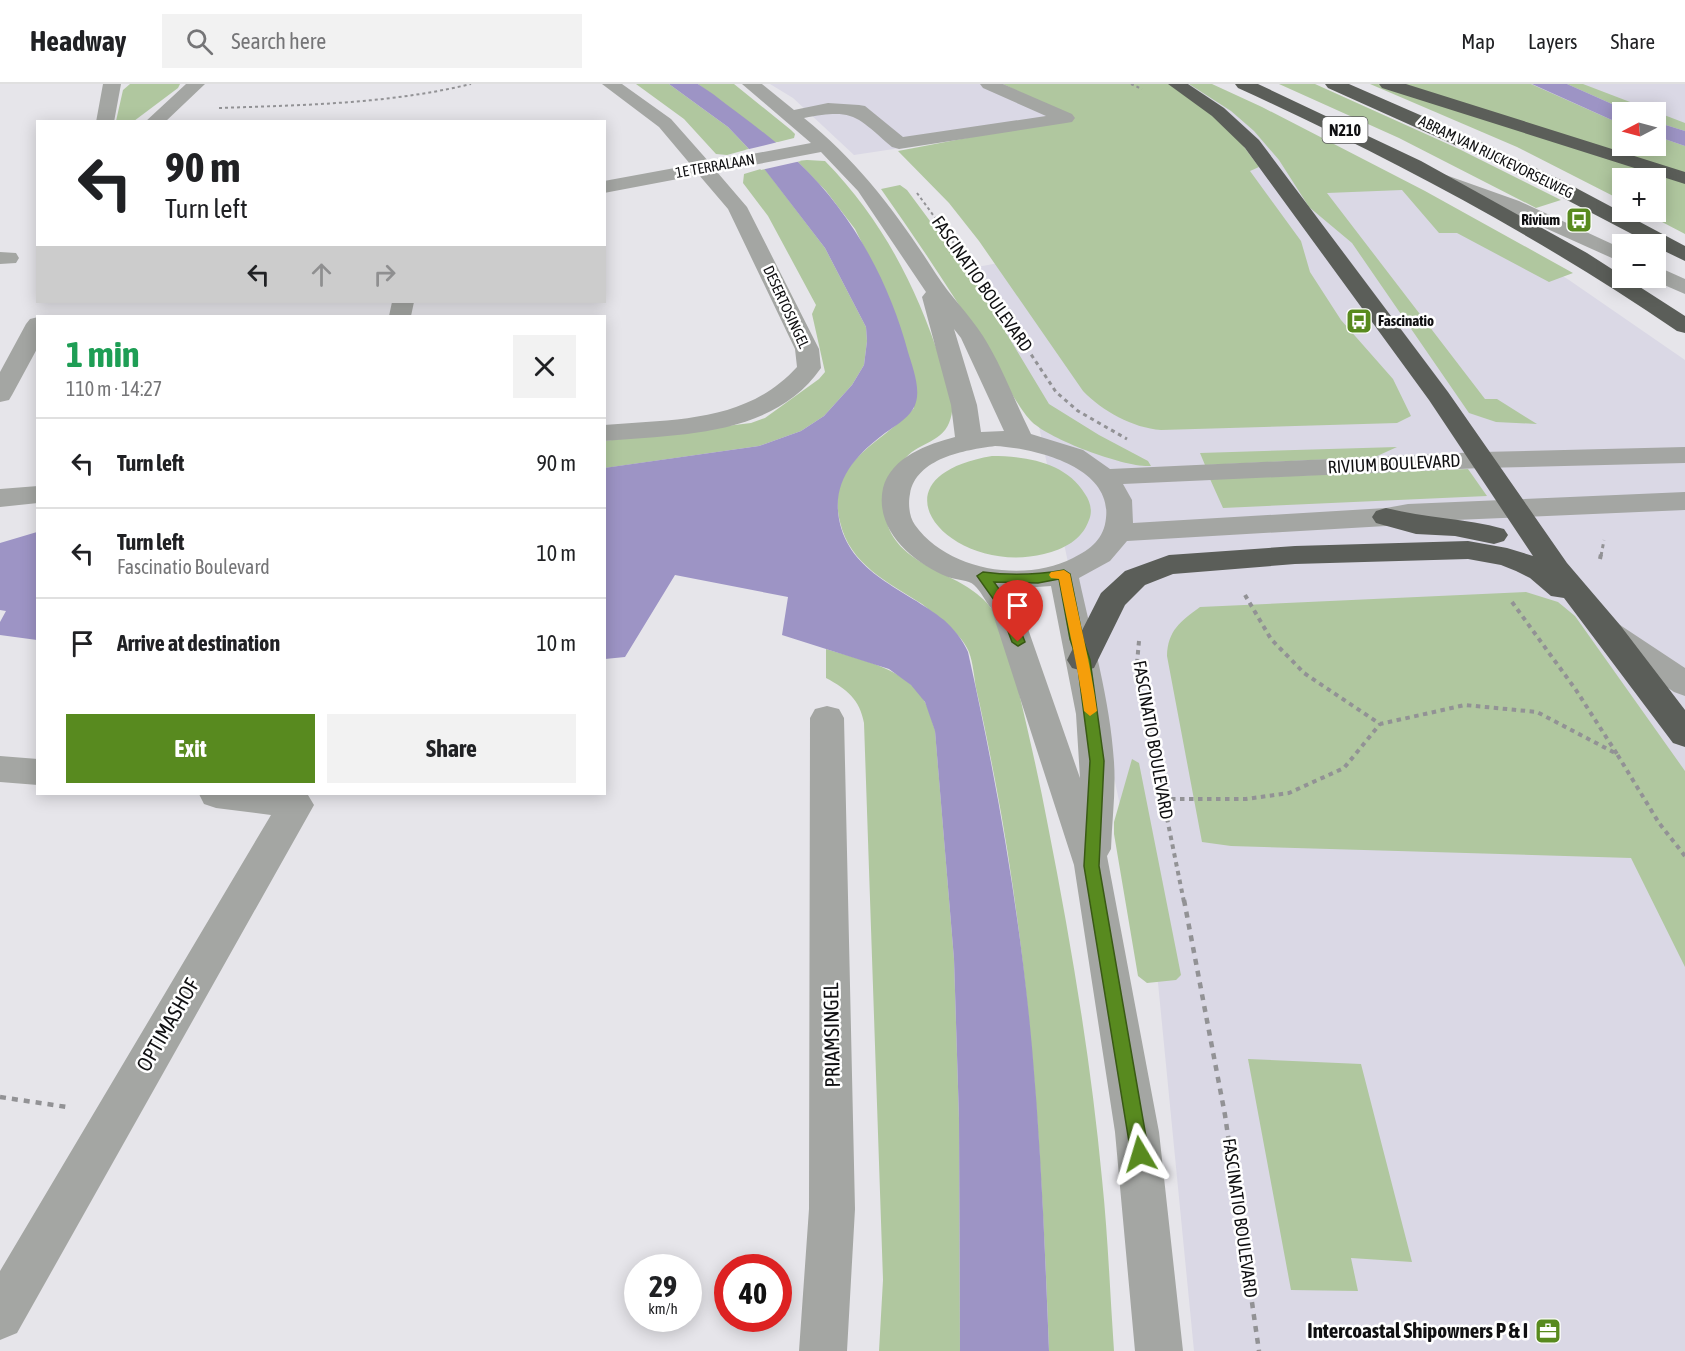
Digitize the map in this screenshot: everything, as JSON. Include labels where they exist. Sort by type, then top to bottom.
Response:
[{"type":"highway","points":[[1177,84],[1218,112],[1252,144],[1361,290],[1557,570],[1609,633],[1685,734]]},
{"type":"highway","name":"ABRAM VAN RIJCKEVORSELWEG","points":[[1244,84],[1326,120],[1443,180],[1553,242],[1657,306],[1685,326]]},
{"type":"highway","name":"ABRAM VAN RIJCKEVORSELWEG","points":[[1334,84],[1414,117],[1538,175],[1685,255]]},
{"type":"highway","points":[[1388,84],[1685,178]]},
{"type":"highway","points":[[1386,517],[1416,525],[1455,527],[1497,536],[1533,552],[1557,570]]},
{"type":"highway","points":[[1083,660],[1112,600],[1135,578],[1169,565],[1193,561],[1295,555],[1468,550],[1507,557],[1540,571],[1609,633]]},
{"type":"street","points":[[105,120],[112,84]]},
{"type":"street","points":[[161,116],[196,84]]},
{"type":"street","name":"DESERTOSINGEL","points":[[606,433],[745,416],[770,403],[793,386],[809,368],[807,349],[741,214],[664,123],[611,84]]},
{"type":"street","points":[[751,84],[825,146],[865,187],[912,252],[927,278],[972,337],[1021,440]]},
{"type":"street","points":[[791,116],[828,108],[858,110],[899,143],[1066,118],[989,84]]},
{"type":"street","points":[[828,108],[842,98],[834,91]]},
{"type":"street","name":"1E TERRALAAN","points":[[606,187],[825,146]]},
{"type":"street","name":"ABRAM VAN RIJCKEVORSELWEG","points":[[1443,180],[1498,199],[1612,252]]},
{"type":"street","points":[[927,278],[958,379],[969,441]]},
{"type":"street","points":[[1666,278],[1685,287]]},
{"type":"street","points":[[1657,306],[1685,336]]},
{"type":"street","points":[[0,395],[36,328]]},
{"type":"street","points":[[995,438],[1021,440],[1068,453],[1104,477],[1117,495],[1121,514],[1118,533],[1106,550],[1088,564],[1064,574],[1038,579],[1011,580],[957,569],[933,558],[915,544],[902,528],[896,512],[895,496],[901,480],[912,466],[947,446],[995,438]]},
{"type":"street","name":"RIVIUM BOULEVARD","points":[[1104,477],[1481,460],[1685,455]]},
{"type":"street","points":[[0,498],[36,494]]},
{"type":"street","points":[[1118,533],[1514,507],[1685,501]]},
{"type":"street","points":[[1064,574],[1076,639],[1083,660],[1097,761],[1092,866]]},
{"type":"street","points":[[983,576],[1005,606],[1092,866],[1137,1132],[1159,1351]]},
{"type":"street","points":[[1609,633],[1685,684]]},
{"type":"street","name":"PRIAMSINGEL","points":[[823,1351],[832,1197],[827,718]]},
{"type":"street","points":[[0,769],[36,772]]},
{"type":"street","name":"OPTIMASHOF","points":[[0,1316],[296,805],[223,795]]},
{"type":"path","points":[[161,116],[367,103],[443,92],[471,84]]},
{"type":"path","name":"FASCINATIO BOULEVARD","points":[[914,190],[992,293],[1056,392],[1070,406],[1097,423],[1126,439],[1156,448],[1167,474]]},
{"type":"path","points":[[1244,594],[1271,639],[1304,673],[1380,724]]},
{"type":"path","points":[[1512,601],[1570,681],[1659,823],[1685,856]]},
{"type":"path","name":"FASCINATIO BOULEVARD","points":[[1140,637],[1137,663],[1139,680],[1211,1037],[1259,1351]]},
{"type":"path","points":[[1162,800],[1246,799],[1289,793],[1344,768],[1380,724],[1465,705],[1537,712],[1617,754]]},
{"type":"path","points":[[0,1096],[117,1115]]},
{"type":"shaded area","points":[[669,84],[698,84],[713,94],[778,144],[798,162],[835,203],[852,226],[879,274],[900,326],[916,381],[916,403],[910,413],[865,450],[848,470],[839,492],[839,519],[845,538],[854,554],[881,578],[944,620],[958,634],[968,652],[989,750],[1006,848],[1027,997],[1040,1161],[1049,1351],[960,1351],[959,1119],[954,959],[935,731],[925,702],[911,685],[889,669],[782,635],[788,597],[675,575],[625,657],[606,659],[606,468],[759,446],[801,431],[824,416],[852,385],[864,365],[866,327],[825,248],[749,149],[728,127]]},
{"type":"shaded area","name":"Fascinatio","points":[[770,84],[1209,84],[1499,236],[1569,280],[1685,360],[1685,1351],[1194,1351],[1158,983],[1035,408],[944,273],[1247,218],[1126,114],[854,155],[793,98]]},
{"type":"shaded area","points":[[1526,84],[1685,84],[1685,196],[1666,183],[1666,168],[1645,168],[1628,156],[1666,156],[1666,102],[1612,102],[1612,145]]},
{"type":"shaded area","points":[[1532,84],[1567,84],[1612,104],[1612,120]]},
{"type":"shaded area","points":[[1666,125],[1685,131],[1685,146],[1666,139]]},
{"type":"shaded area","points":[[36,532],[36,640],[0,635],[0,622],[6,611],[0,610],[0,543]]},
{"type":"green space","points":[[130,84],[180,84],[178,88],[135,120],[116,120],[123,90]]},
{"type":"green space","points":[[636,84],[669,84],[728,127],[749,149],[727,155],[716,154],[684,119]]},
{"type":"green space","points":[[698,84],[734,84],[791,130],[795,134],[794,138],[774,143]]},
{"type":"green space","points":[[1003,84],[1169,84],[1227,124],[1259,167],[1250,171],[1301,241],[1310,272],[1341,320],[1393,379],[1411,416],[1397,423],[1161,430],[1129,422],[1099,405],[1083,391],[979,241],[949,203],[898,151],[1073,118]]},
{"type":"green space","points":[[1189,84],[1212,84],[1262,107],[1425,191],[1573,273],[1549,282],[1457,233],[1439,233],[1402,190],[1327,193],[1485,399],[1497,399],[1537,424],[1496,422],[1469,413],[1352,243],[1309,207],[1279,160],[1254,131],[1231,111]]},
{"type":"green space","points":[[1279,84],[1315,84],[1459,149],[1561,200],[1536,208],[1399,138]]},
{"type":"green space","points":[[1370,84],[1378,84],[1641,168],[1612,168],[1612,195],[1517,147]]},
{"type":"green space","points":[[1404,84],[1531,84],[1612,120],[1612,151]]},
{"type":"green space","points":[[1567,84],[1583,84],[1630,102],[1612,102],[1612,104]]},
{"type":"green space","points":[[1666,116],[1685,123],[1685,131],[1666,125]]},
{"type":"green space","points":[[1666,139],[1685,146],[1685,175],[1626,156],[1666,156]]},
{"type":"green space","points":[[797,161],[825,161],[863,205],[879,229],[907,278],[946,374],[952,399],[949,423],[940,435],[915,450],[904,460],[892,491],[887,523],[903,549],[915,559],[958,581],[987,603],[994,612],[1011,653],[1056,870],[1086,1046],[1104,1200],[1114,1351],[1049,1351],[1043,1208],[1026,993],[1007,851],[984,722],[970,656],[962,640],[922,604],[884,580],[861,561],[845,537],[840,522],[838,501],[841,484],[848,469],[859,456],[914,408],[882,283],[855,229],[826,191]]},
{"type":"green space","points":[[764,168],[825,248],[866,327],[864,365],[852,385],[824,416],[801,431],[759,446],[606,468],[606,441],[751,423],[765,418],[819,379],[825,372],[812,314],[816,305],[768,216],[743,183],[744,174]]},
{"type":"green space","points":[[1666,176],[1685,182],[1685,234],[1662,222],[1666,222]]},
{"type":"green space","points":[[900,185],[907,190],[976,283],[1049,404],[1099,435],[1148,461],[1151,466],[1107,458],[1055,437],[1032,422],[1014,397],[959,305],[881,189]]},
{"type":"green space","points":[[1397,447],[1375,457],[1205,465],[1200,453]]},
{"type":"green space","points":[[992,456],[1018,457],[1044,463],[1056,468],[1077,483],[1088,500],[1091,513],[1082,533],[1071,543],[1051,552],[1010,557],[978,551],[953,539],[935,522],[927,503],[933,484],[953,467]]},
{"type":"green space","points":[[1468,469],[1487,496],[1223,508],[1210,479]]},
{"type":"green space","points":[[1526,592],[1558,602],[1575,616],[1685,771],[1685,967],[1631,858],[1231,846],[1202,842],[1167,656],[1170,639],[1176,627],[1193,612],[1200,607]]},
{"type":"green space","points":[[826,649],[882,667],[908,682],[926,704],[935,730],[954,959],[959,1119],[960,1351],[879,1351],[883,1280],[864,723],[859,708],[851,696],[826,678]]},
{"type":"green space","points":[[1132,759],[1139,763],[1181,975],[1176,980],[1147,983],[1138,976],[1114,834],[1114,822]]},
{"type":"green space","points":[[1248,1059],[1361,1064],[1412,1262],[1351,1258],[1358,1291],[1291,1290]]},
{"type":"pier","points":[[778,142],[801,161],[761,170],[745,150]]},
{"type":"slow traffic","points":[[1055,575],[1064,574],[1076,639],[1083,660],[1090,711]]},
{"type":"place","name":"Rivium","points":[[1579,220]]},
{"type":"place","name":"Fascinatio","points":[[1359,321]]},
{"type":"place","name":"Intercoastal Shipowners P & I","points":[[1548,1331]]},
{"type":"route","points":[[1018,642],[1005,606],[983,576],[1011,580],[1038,579],[1064,574],[1076,639],[1083,660],[1097,761],[1092,866],[1140,1154]]}]
